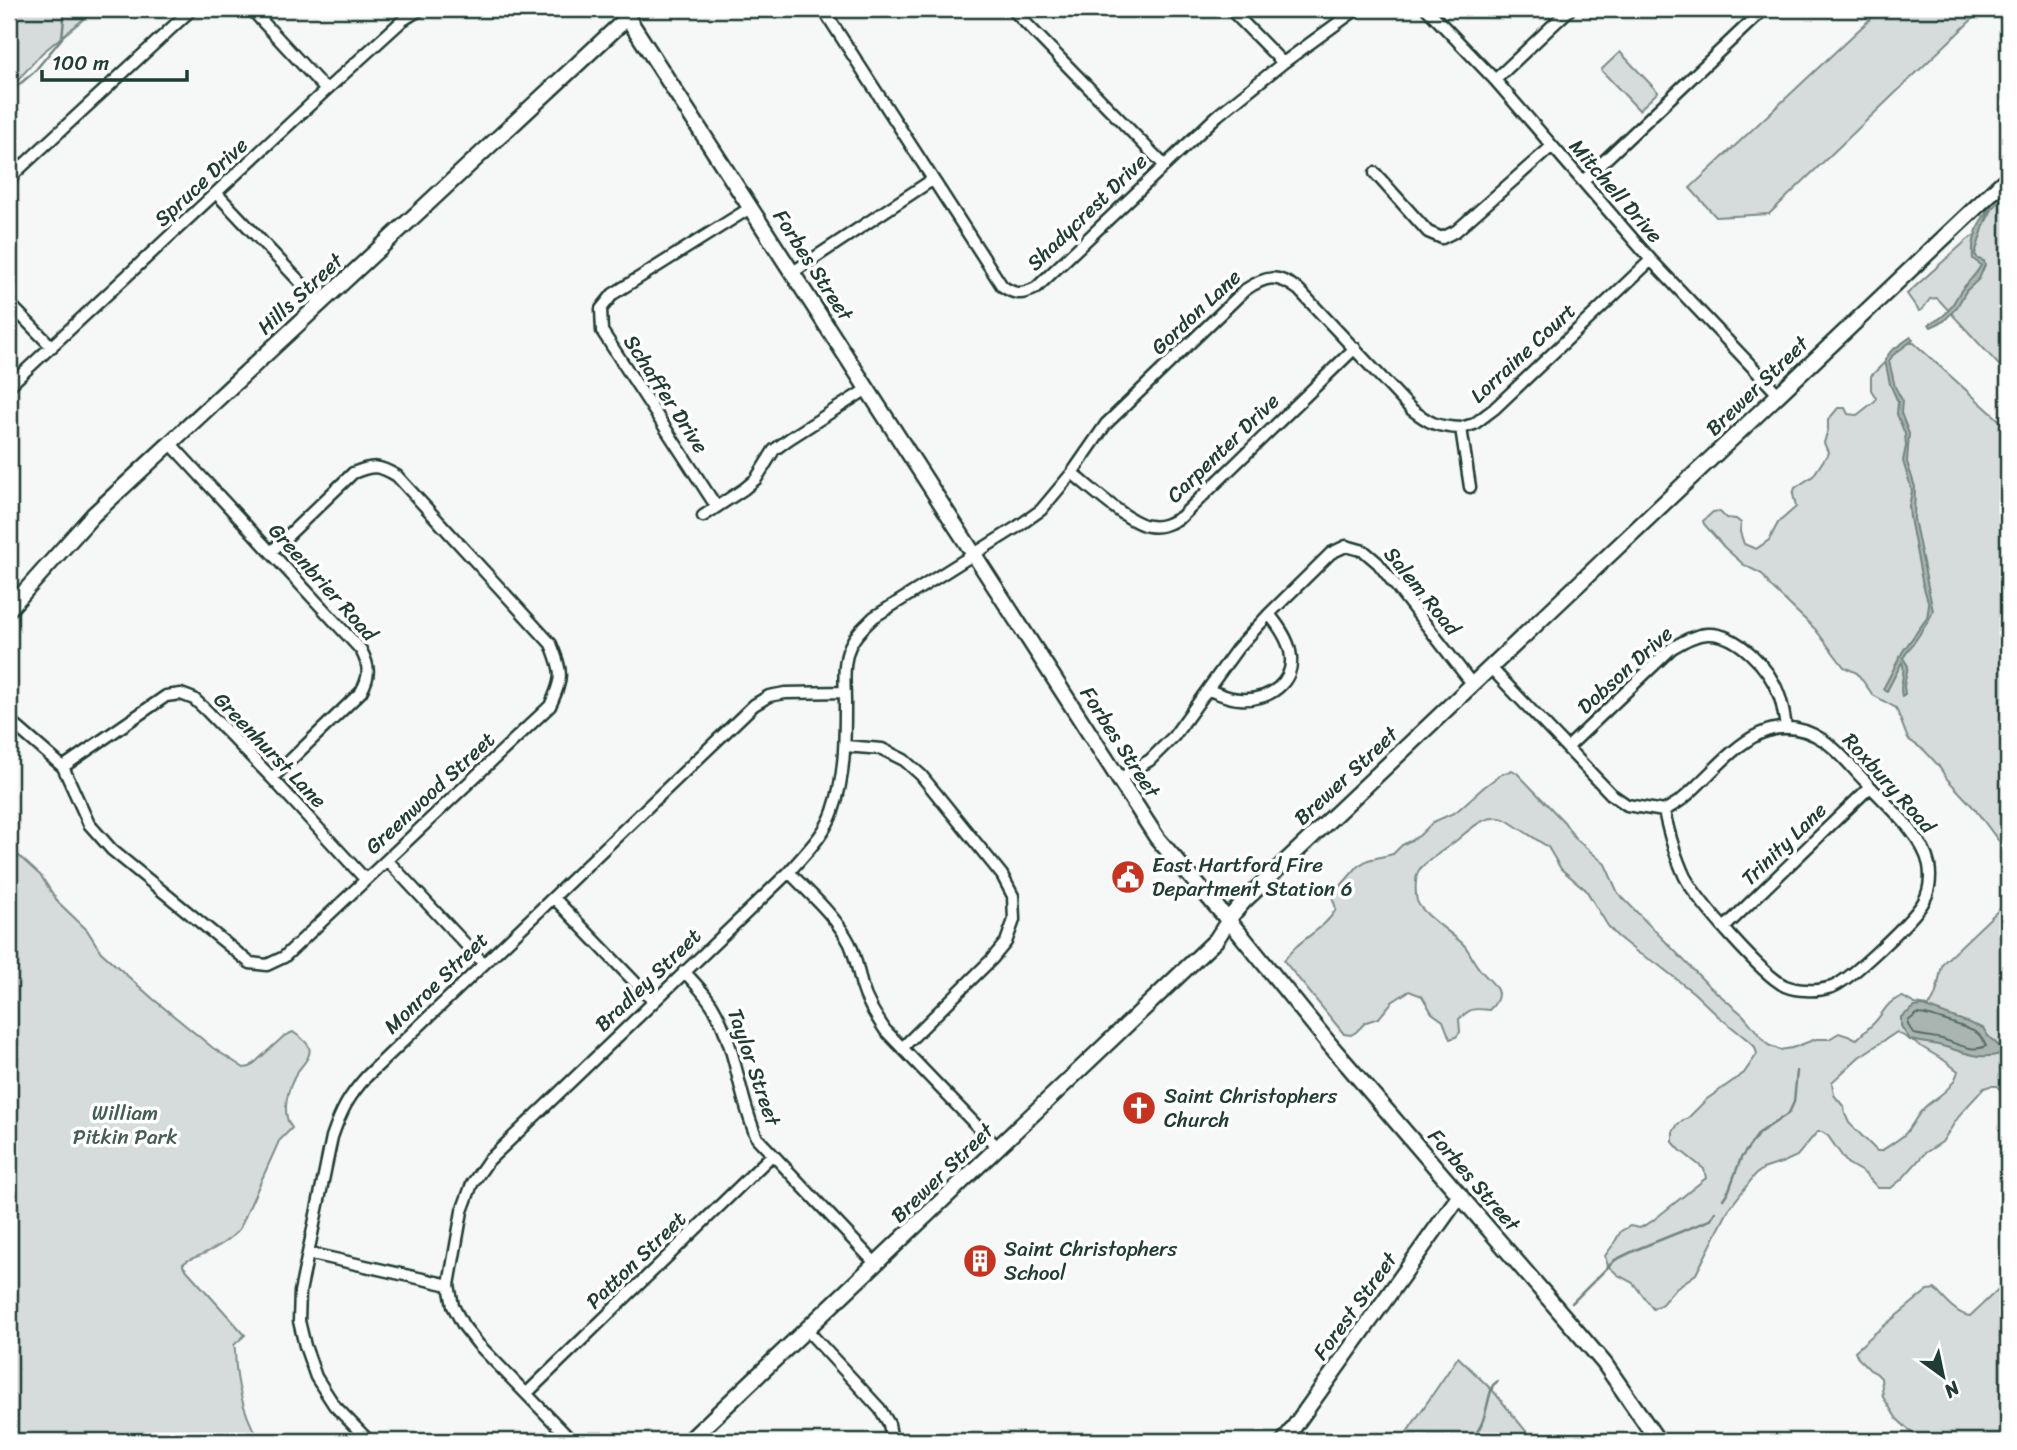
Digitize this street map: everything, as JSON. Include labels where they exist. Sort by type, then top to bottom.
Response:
[{"type":"main road","name":"Forbes Street","points":[[625,13],[1165,848],[1331,1046],[1604,1363],[1658,1441]]},
{"type":"main road","name":"Hills Street","points":[[9,609],[93,515],[625,13]]},
{"type":"main road","name":"Brewer Street","points":[[689,1441],[1216,940],[1239,905],[2008,177]]},
{"type":"main road","name":"Forest Street","points":[[1284,1441],[1460,1195]]},
{"type":"street","points":[[9,182],[16,172],[192,9]]},
{"type":"street","points":[[251,9],[327,90]]},
{"type":"street","name":"Spruce Drive","points":[[9,386],[403,20],[421,9]]},
{"type":"street","points":[[793,272],[932,180],[822,9]]},
{"type":"street","points":[[1012,9],[1164,165]]},
{"type":"street","points":[[1230,9],[1283,63]]},
{"type":"street","name":"Shadycrest Drive","points":[[932,180],[1002,286],[1013,293],[1025,293],[1036,288],[1217,115],[1357,9]]},
{"type":"street","name":"Mitchell Drive","points":[[1427,9],[1495,80],[1651,260],[1779,395]]},
{"type":"street","points":[[1495,80],[1570,9]]},
{"type":"street","points":[[1583,181],[1764,9]]},
{"type":"street","points":[[1375,173],[1428,232],[1442,238],[1456,232],[1551,147]]},
{"type":"street","points":[[217,194],[320,303]]},
{"type":"street","name":"Schaffer Drive","points":[[716,506],[602,331],[601,309],[613,294],[750,208]]},
{"type":"street","name":"Lorraine Court","points":[[1470,487],[1461,428],[1474,424],[1494,409],[1651,260]]},
{"type":"street","name":"Gordon Lane","points":[[974,554],[1041,510],[1107,424],[1245,290],[1270,278],[1284,279],[1298,290],[1411,409],[1429,423],[1444,428],[1461,428]]},
{"type":"street","points":[[9,303],[52,347]]},
{"type":"street","name":"Carpenter Drive","points":[[1072,473],[1130,519],[1149,527],[1167,525],[1181,517],[1355,348]]},
{"type":"street","points":[[703,516],[756,479],[775,450],[789,439],[867,389]]},
{"type":"street","name":"Greenbrier Road","points":[[171,444],[361,650],[367,663],[369,678],[361,692],[272,778]]},
{"type":"street","name":"Greenwood Street","points":[[9,720],[63,767],[89,824],[112,850],[250,963],[267,965],[284,957],[550,706],[560,685],[560,666],[551,644],[397,476],[384,468],[369,467],[354,473],[271,552]]},
{"type":"street","name":"Salem Road","points":[[1119,779],[1150,760],[1174,736],[1237,649],[1331,553],[1346,546],[1364,551],[1378,563],[1473,685]]},
{"type":"street","name":"Bradley Street","points":[[572,1441],[478,1344],[453,1306],[449,1285],[462,1211],[472,1184],[488,1161],[789,872],[819,838],[832,813],[840,785],[845,746],[844,671],[849,648],[859,631],[874,617],[974,554]]},
{"type":"street","points":[[1208,690],[1237,699],[1259,699],[1277,691],[1289,673],[1291,653],[1283,633],[1269,614]]},
{"type":"street","name":"Dobson Drive","points":[[1568,747],[1672,648],[1690,637],[1710,634],[1729,639],[1748,650],[1764,668],[1779,693],[1786,727]]},
{"type":"street","points":[[1491,668],[1611,794],[1627,805],[1664,811],[1684,798],[1747,740],[1768,730],[1786,727]]},
{"type":"street","name":"Monroe Street","points":[[369,1441],[334,1405],[316,1377],[299,1321],[300,1292],[332,1137],[351,1094],[366,1076],[754,705],[769,696],[785,693],[845,692]]},
{"type":"street","name":"Greenhurst Lane","points":[[63,767],[166,696],[181,694],[194,699],[206,710],[365,880]]},
{"type":"street","name":"Roxbury Road","points":[[1664,811],[1671,843],[1686,878],[1724,928],[1766,972],[1785,986],[1806,990],[1832,987],[1849,977],[1914,916],[1925,900],[1930,882],[1929,863],[1922,846],[1909,830],[1838,753],[1807,732],[1786,727]]},
{"type":"street","points":[[845,746],[882,749],[904,760],[921,775],[1002,875],[1013,896],[1014,920],[1006,942],[902,1048]]},
{"type":"street","name":"Trinity Lane","points":[[1724,928],[1870,787]]},
{"type":"street","points":[[387,860],[484,964]]},
{"type":"street","points":[[789,872],[836,921],[857,961],[871,1010],[885,1030],[998,1148]]},
{"type":"street","points":[[554,898],[653,1001]]},
{"type":"street","name":"Taylor Street","points":[[684,971],[706,995],[717,1013],[728,1041],[746,1115],[757,1138],[876,1264]]},
{"type":"street","name":"Patton Street","points":[[527,1393],[772,1155]]},
{"type":"street","points":[[307,1253],[449,1285]]},
{"type":"street","points":[[807,1330],[880,1409],[889,1424],[892,1441]]},
{"type":"green space","points":[[9,9],[94,9],[42,53],[9,90]]},
{"type":"green space","points":[[1881,9],[1983,9],[1769,214],[1716,217],[1690,188]]},
{"type":"green space","points":[[1620,52],[1658,92],[1639,110],[1601,70]]},
{"type":"green space","points":[[2008,193],[2008,375],[1939,300],[1930,299],[1919,311],[1907,294],[1967,240],[1981,231],[1995,204]]},
{"type":"green space","points":[[1908,343],[1914,343],[2008,428],[2008,847],[1998,840],[1938,765],[1908,739],[1896,708],[1873,695],[1857,673],[1844,667],[1815,629],[1771,587],[1762,574],[1744,565],[1724,547],[1703,521],[1713,512],[1719,511],[1726,518],[1736,519],[1741,523],[1740,532],[1744,544],[1756,549],[1769,540],[1778,523],[1796,507],[1793,494],[1795,488],[1813,476],[1827,455],[1824,443],[1828,420],[1838,408],[1845,408],[1848,414],[1857,415],[1875,401],[1871,390],[1871,376]]},
{"type":"green space","points":[[1512,770],[1517,773],[1564,822],[1575,838],[1605,864],[1618,893],[1708,985],[1743,1015],[1768,1045],[1780,1050],[1816,1039],[1829,1039],[1839,1033],[1857,1039],[1889,1004],[1903,997],[1915,1004],[1928,1006],[1936,992],[1943,963],[2008,901],[2008,1098],[1997,1086],[1984,1088],[1961,1113],[1942,1142],[1925,1153],[1891,1188],[1878,1188],[1864,1173],[1847,1163],[1828,1136],[1817,1132],[1797,1156],[1763,1169],[1755,1175],[1729,1209],[1696,1274],[1653,1309],[1633,1283],[1608,1266],[1605,1256],[1621,1231],[1630,1226],[1640,1228],[1651,1222],[1706,1178],[1704,1169],[1673,1142],[1673,1132],[1678,1124],[1707,1099],[1744,1073],[1757,1054],[1749,1041],[1694,993],[1617,936],[1586,890],[1561,869],[1548,847],[1508,821],[1493,818],[1478,823],[1419,870],[1416,889],[1420,906],[1463,944],[1498,992],[1495,1003],[1489,1010],[1472,1010],[1459,1019],[1460,1032],[1456,1037],[1450,1039],[1443,1021],[1432,1013],[1422,996],[1409,991],[1392,1002],[1379,1018],[1366,1022],[1351,1035],[1344,1034],[1284,961],[1331,917],[1336,909],[1332,896],[1358,866],[1368,860],[1393,854],[1402,845],[1419,836],[1433,822],[1456,812],[1500,775]],"holes":[[[1897,1032],[1958,1071],[1956,1078],[1924,1108],[1904,1135],[1881,1151],[1877,1151],[1849,1123],[1844,1107],[1834,1095],[1832,1082],[1859,1057]]]},
{"type":"green space","name":"William Pitkin Park","points":[[9,847],[41,876],[58,902],[87,930],[101,952],[213,1048],[244,1068],[250,1067],[284,1036],[293,1032],[309,1047],[308,1057],[294,1077],[287,1100],[286,1115],[292,1128],[279,1141],[240,1228],[223,1243],[183,1264],[245,1335],[234,1345],[237,1376],[247,1416],[261,1441],[9,1441]]},
{"type":"green space","points":[[2008,1280],[2008,1441],[1921,1441],[1897,1419],[1883,1397],[1881,1378],[1858,1358],[1855,1351],[1928,1290],[1935,1289],[1956,1310],[1970,1316]]},
{"type":"green space","points":[[1458,1357],[1495,1393],[1534,1441],[1401,1441]]},
{"type":"water","points":[[2008,187],[2008,193],[1988,213],[1975,254],[1985,265],[1979,279],[1966,291],[1957,307],[1944,321],[1931,327],[1929,324],[1948,311],[1979,269],[1981,265],[1973,259],[1978,229],[1988,210]]},
{"type":"water","points":[[1911,337],[1913,340],[1889,361],[1895,387],[1902,400],[1901,413],[1909,434],[1907,462],[1915,487],[1914,519],[1933,611],[1903,658],[1908,666],[1905,694],[1902,696],[1902,662],[1887,691],[1883,689],[1903,651],[1927,618],[1929,605],[1910,518],[1912,491],[1903,461],[1905,434],[1897,414],[1898,402],[1890,384],[1885,360],[1891,351]]},
{"type":"water","points":[[1923,1006],[1983,1028],[2000,1047],[2000,1054],[1977,1056],[1910,1040],[1901,1026],[1901,1017],[1915,1007]]},
{"type":"waterway","points":[[9,93],[34,72],[62,38],[65,9]]},
{"type":"waterway","points":[[1723,1199],[1741,1158],[1759,1133],[1789,1113],[1794,1102],[1797,1071]]},
{"type":"waterway","points":[[1572,1303],[1615,1260],[1710,1220],[1715,1212]]},
{"type":"waterway","points":[[1469,1441],[1479,1428],[1493,1385],[1498,1381]]},
{"type":"place","name":"East Hartford Fire Department Station 6","points":[[1128,877]]},
{"type":"place","name":"Saint Christophers Church","points":[[1139,1108]]},
{"type":"place","name":"Saint Christophers School","points":[[980,1261]]}]
